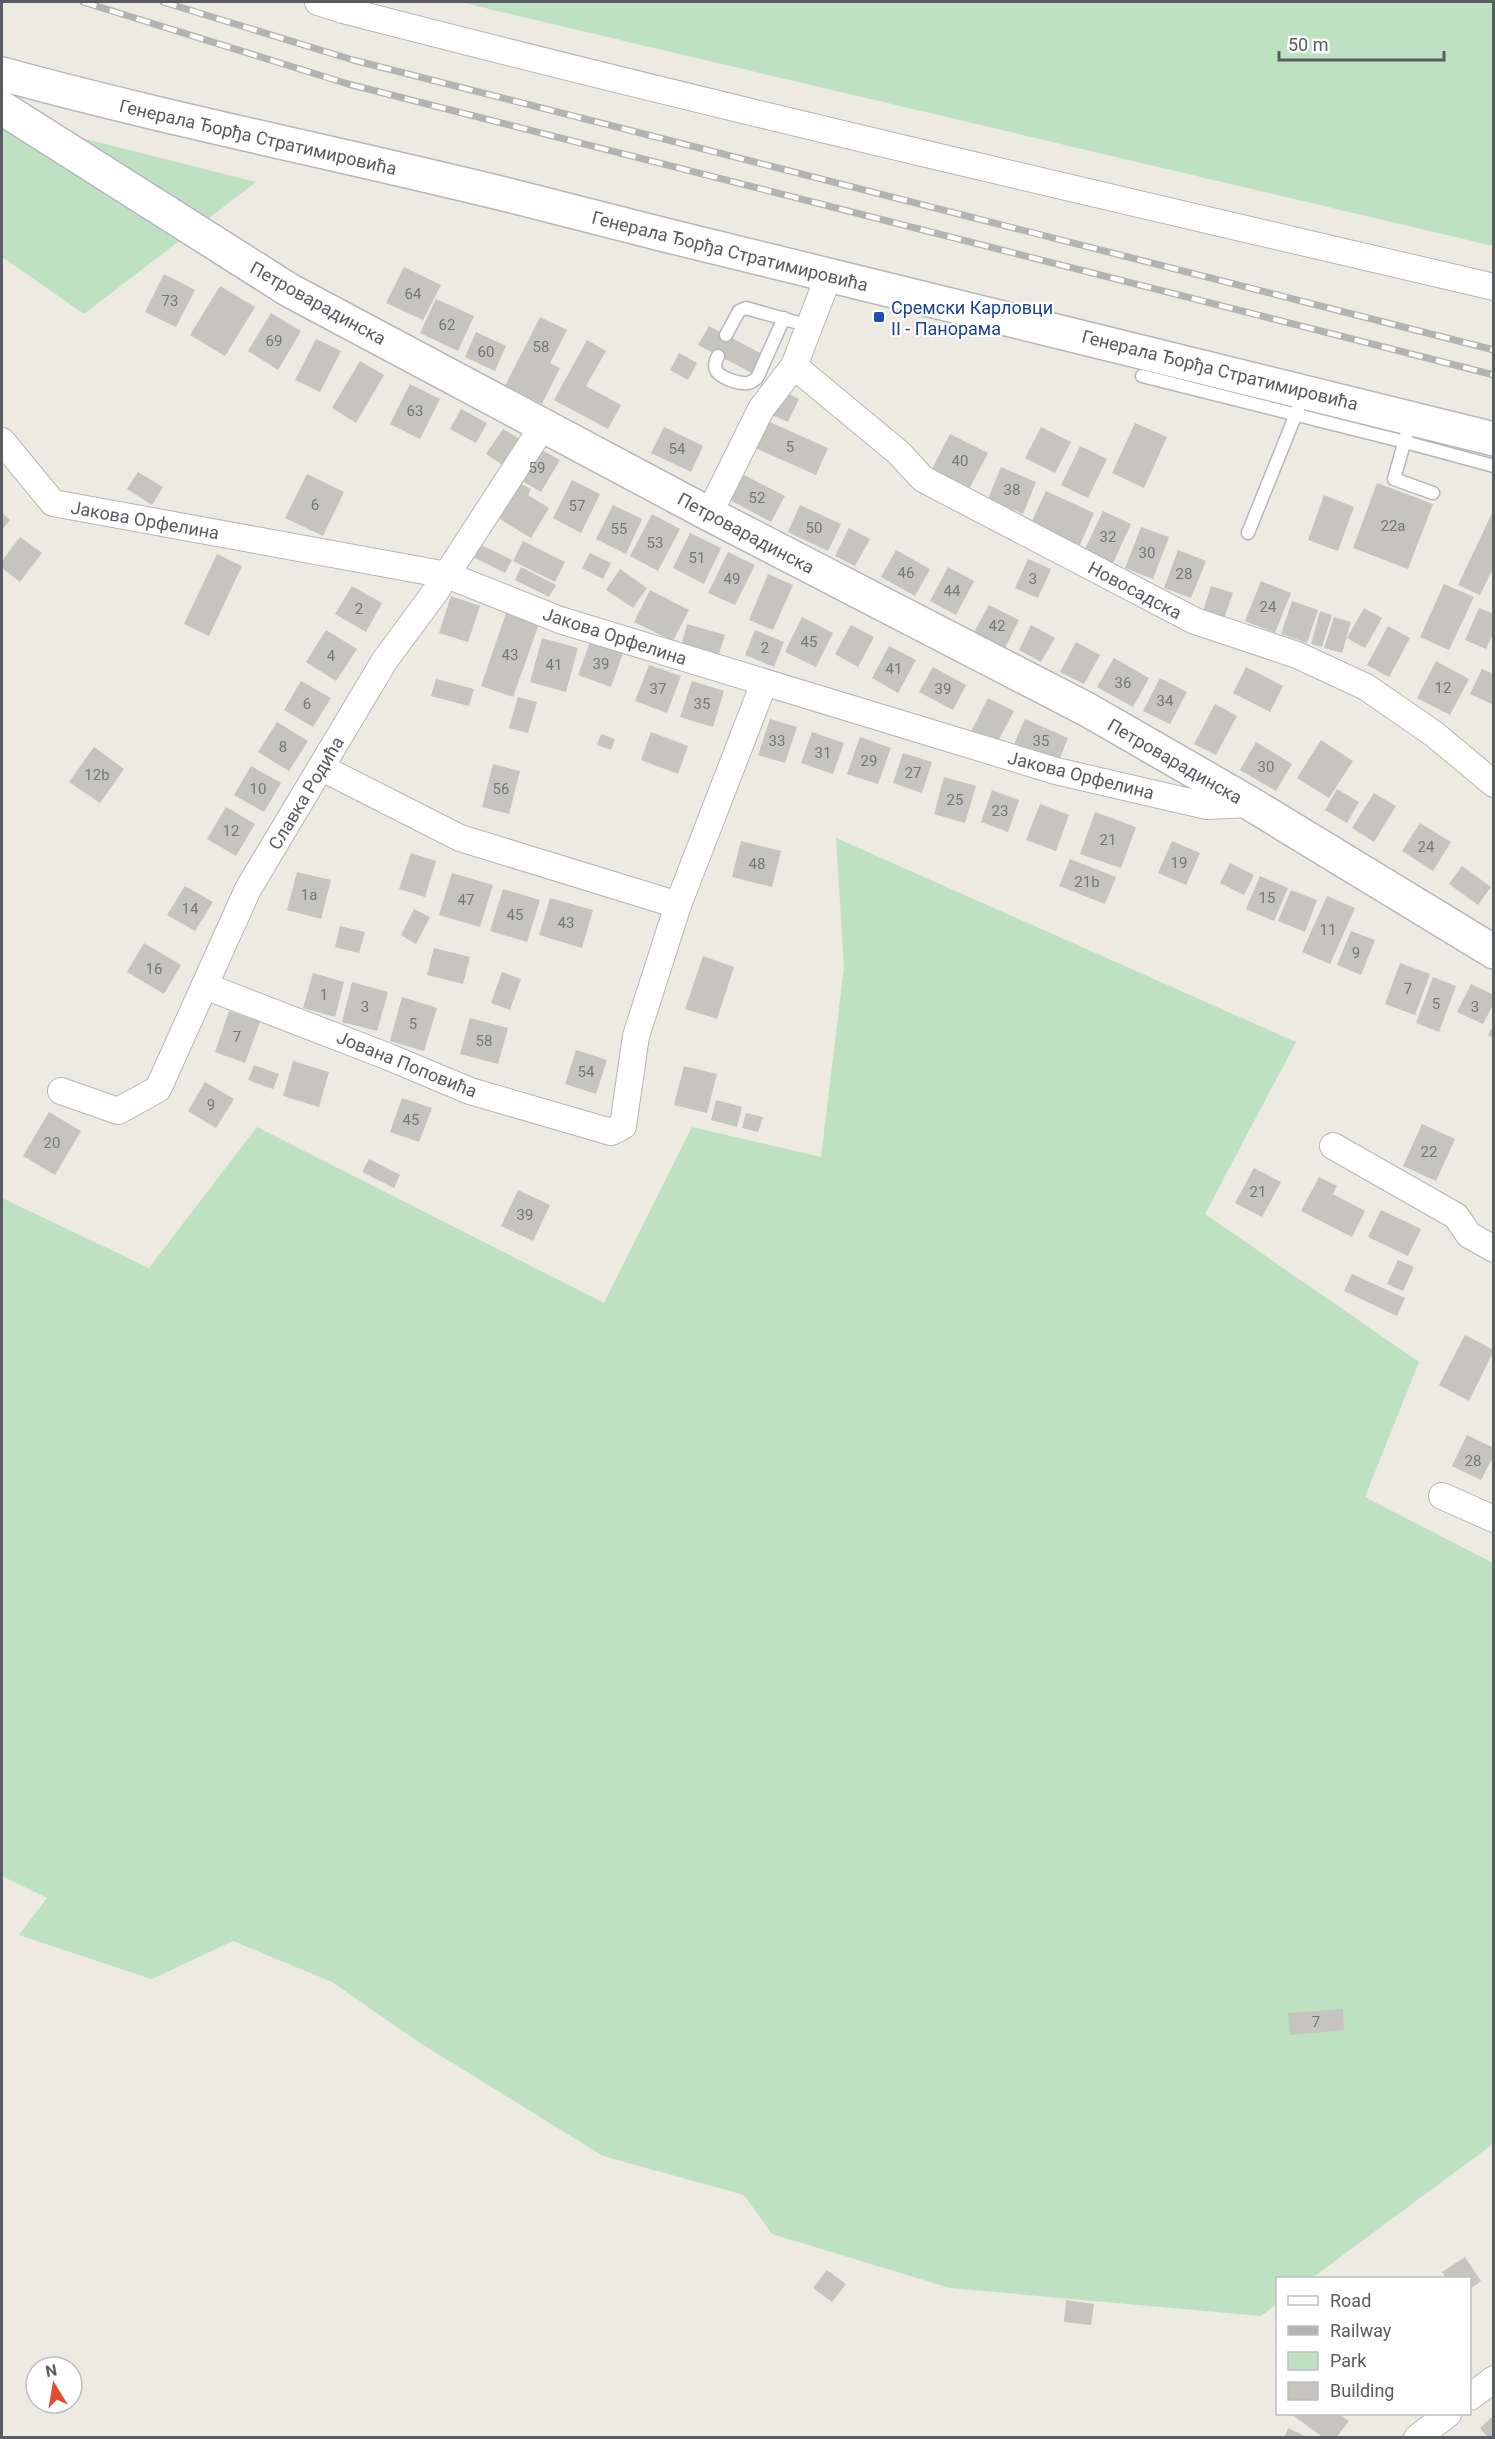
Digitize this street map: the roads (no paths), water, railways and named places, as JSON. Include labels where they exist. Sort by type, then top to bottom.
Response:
[{"type":"street","points":[[318,2],[686,97],[1494,287]]},
{"type":"street","name":"Генерала Ђорђа Стратимировића","points":[[2,74],[75,94],[513,196],[829,275],[1300,403],[1408,430],[1494,439]]},
{"type":"street","name":"Петроварадинска","points":[[2,108],[289,290],[709,514],[1088,710],[1251,804],[1494,952]]},
{"type":"street","points":[[709,514],[761,408],[794,366],[829,275]]},
{"type":"street","name":"Новосадска","points":[[794,366],[899,453],[923,479],[1195,621],[1298,655],[1366,687],[1434,734],[1494,784]]},
{"type":"street","name":"Славка Родића","points":[[61,1091],[118,1111],[158,1089],[249,889],[385,660],[447,574],[543,426]]},
{"type":"street","name":"Јакова Орфелина","points":[[2,441],[53,503],[447,574],[560,620],[1056,771],[1207,806],[1251,804]]},
{"type":"street","points":[[322,768],[460,838],[678,905],[764,683]]},
{"type":"street","name":"Јована Поповића","points":[[206,986],[470,1091],[611,1132],[623,1126],[636,1036],[678,905]]},
{"type":"street","points":[[1333,1146],[1456,1216],[1469,1235],[1494,1249]]},
{"type":"street","points":[[1442,1496],[1494,1519]]},
{"type":"street","points":[[1471,2396],[1494,2379]]},
{"type":"street","points":[[1417,2438],[1447,2415]]},
{"type":"lane","points":[[726,335],[739,310],[746,308],[809,326]]},
{"type":"lane","points":[[718,356],[715,364],[716,371],[721,376],[743,383],[751,382],[757,378],[784,318]]},
{"type":"lane","points":[[1142,376],[1300,403],[1248,533]]},
{"type":"lane","points":[[1433,493],[1394,479],[1408,430],[1494,466]]},
{"type":"railway","points":[[83,2],[348,84],[1494,375]]},
{"type":"railway","points":[[163,2],[353,60],[1494,350]]},
{"type":"place","name":"Сремски Карловци II - Панорама","points":[[879,317]]}]
